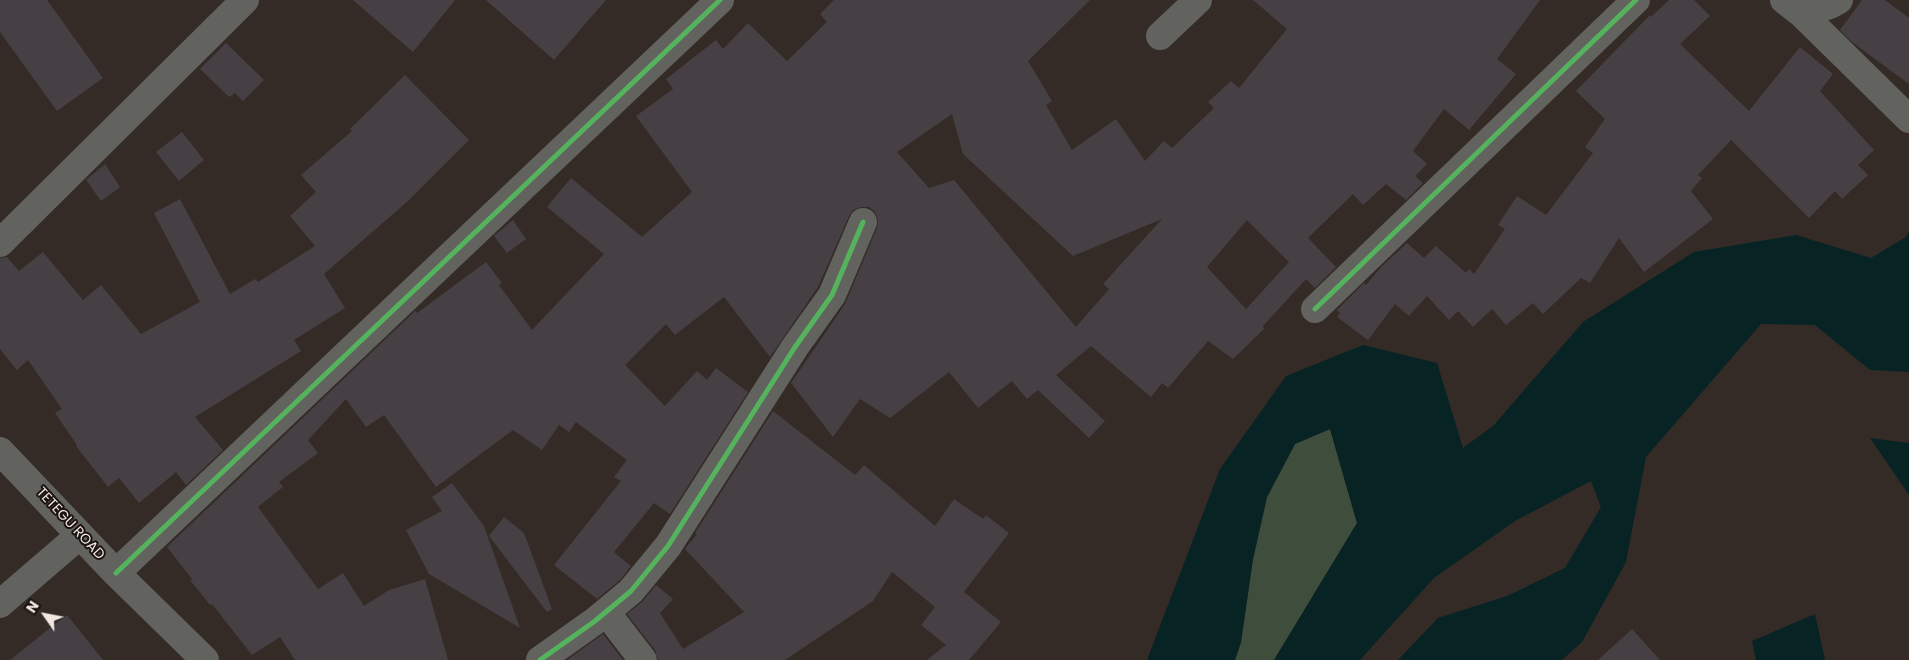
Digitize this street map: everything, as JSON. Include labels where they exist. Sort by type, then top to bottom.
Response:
[{"type":"street","points":[[0,243],[245,0]]},
{"type":"street","points":[[116,573],[720,0]]},
{"type":"street","points":[[1160,36],[1198,0]]},
{"type":"street","points":[[1315,309],[1636,0]]},
{"type":"street","points":[[1793,7],[1839,0]]},
{"type":"street","points":[[1793,7],[1909,120]]},
{"type":"street","points":[[540,660],[558,649],[631,591],[668,546],[795,347],[832,295],[863,222]]},
{"type":"street","name":"TETEGU ROAD","points":[[0,451],[116,573],[206,660]]},
{"type":"street","points":[[0,604],[80,535]]},
{"type":"street","points":[[606,612],[643,660]]},
{"type":"green space","points":[[1330,429],[1357,523],[1274,660],[1235,660],[1241,642],[1253,559],[1267,497],[1295,444]]},
{"type":"water","points":[[1909,231],[1909,372],[1870,370],[1815,325],[1761,324],[1646,457],[1626,562],[1582,642],[1562,660],[1398,660],[1438,618],[1507,596],[1565,568],[1601,507],[1591,481],[1515,521],[1434,578],[1360,660],[1274,660],[1357,523],[1330,429],[1295,444],[1267,497],[1253,559],[1241,642],[1235,660],[1147,660],[1220,469],[1286,376],[1363,345],[1437,363],[1463,448],[1494,425],[1583,322],[1694,252],[1796,235],[1871,258],[1906,237]]},
{"type":"water","points":[[1870,438],[1909,443],[1909,495]]},
{"type":"water","points":[[1815,614],[1825,660],[1756,660],[1752,641]]},
{"type":"building","points":[[0,0],[47,0],[103,78],[57,111],[0,32]]},
{"type":"building","points":[[353,0],[455,0],[413,52]]},
{"type":"building","points":[[486,0],[606,0],[554,60]]},
{"type":"building","points":[[834,0],[1090,0],[1028,61],[1052,101],[1046,105],[1072,150],[1116,119],[1145,161],[1164,141],[1172,148],[1214,108],[1208,102],[1231,81],[1239,88],[1287,29],[1253,0],[1540,0],[1497,59],[1516,74],[1469,130],[1444,109],[1413,151],[1427,164],[1415,176],[1423,183],[1406,200],[1386,184],[1363,205],[1353,194],[1308,238],[1336,267],[1315,288],[1306,279],[1263,326],[1264,329],[1233,359],[1208,341],[1168,388],[1162,383],[1151,397],[1091,346],[1056,375],[1105,421],[1089,438],[1038,390],[1027,399],[1012,381],[978,408],[949,372],[890,418],[860,399],[833,437],[791,383],[845,304],[877,228],[878,220],[875,212],[869,207],[861,207],[853,210],[849,216],[818,287],[770,357],[724,297],[675,335],[666,324],[625,365],[665,406],[697,371],[707,380],[716,368],[748,392],[670,514],[654,503],[614,552],[631,566],[620,580],[597,599],[554,565],[621,481],[614,477],[627,460],[576,422],[569,432],[559,425],[542,450],[513,430],[436,487],[384,415],[366,427],[346,399],[308,440],[318,453],[279,482],[283,487],[258,507],[318,589],[343,573],[364,606],[389,590],[425,579],[448,660],[295,660],[280,637],[252,655],[212,604],[210,605],[190,580],[192,579],[167,547],[415,311],[417,313],[486,262],[502,283],[499,285],[532,330],[604,254],[547,207],[571,178],[642,237],[692,192],[636,116],[673,89],[666,79],[716,40],[723,49],[748,23],[787,61],[827,22],[820,14]],"holes":[[[952,114],[963,154],[1073,256],[1162,219],[1103,284],[1109,289],[1076,327],[954,180],[929,188],[897,152]],[[1247,220],[1289,262],[1246,309],[1207,267]]]},
{"type":"building","points":[[1669,0],[1694,0],[1710,16],[1680,44],[1749,111],[1800,47],[1833,74],[1820,91],[1874,150],[1858,165],[1868,175],[1842,199],[1835,191],[1809,218],[1731,140],[1698,175],[1702,178],[1691,191],[1713,219],[1644,272],[1619,238],[1590,283],[1581,278],[1543,314],[1533,303],[1506,325],[1492,309],[1473,327],[1458,311],[1449,320],[1427,296],[1409,316],[1395,304],[1368,340],[1337,317],[1340,313],[1337,310],[1364,283],[1366,285],[1381,267],[1407,243],[1424,258],[1436,246],[1466,273],[1469,269],[1474,274],[1505,229],[1498,225],[1517,196],[1546,215],[1593,153],[1585,147],[1605,119],[1576,91],[1650,15],[1651,17]]},
{"type":"building","points":[[1862,0],[1885,0],[1909,18],[1909,84],[1852,42],[1840,30]]},
{"type":"building","points":[[226,43],[264,80],[243,101],[235,93],[229,97],[200,69]]},
{"type":"building","points":[[405,75],[469,140],[408,201],[324,274],[345,308],[294,340],[301,351],[195,417],[223,450],[186,485],[176,472],[139,503],[119,478],[108,487],[76,446],[55,413],[62,409],[28,360],[17,370],[0,349],[0,258],[7,257],[19,271],[43,252],[83,300],[101,285],[141,334],[200,302],[154,213],[180,199],[230,294],[255,279],[258,282],[315,246],[290,216],[316,192],[301,175],[352,131],[350,129]]},
{"type":"building","points":[[182,132],[204,160],[179,181],[156,152]]},
{"type":"building","points":[[105,164],[120,187],[101,201],[86,180]]},
{"type":"building","points":[[513,220],[526,239],[507,253],[494,236]]},
{"type":"building","points":[[773,411],[855,475],[864,465],[935,526],[954,499],[983,519],[986,515],[1009,533],[964,592],[1001,622],[969,660],[927,660],[946,645],[921,625],[935,607],[892,572],[873,601],[785,660],[658,660],[655,650],[627,614],[643,601],[656,585],[673,599],[660,613],[683,649],[744,612],[685,549],[697,534],[695,533]]},
{"type":"building","points":[[452,483],[484,526],[520,628],[429,574],[406,530],[442,511],[432,497]]},
{"type":"building","points":[[504,517],[524,533],[552,609],[547,612],[489,536]]},
{"type":"building","points":[[67,615],[103,660],[10,660],[55,624]]},
{"type":"building","points":[[1632,629],[1660,660],[1598,660]]},
{"type":"building","points":[[603,634],[623,660],[567,660]]},
{"type":"cycle path","points":[[116,573],[720,0]]},
{"type":"cycle path","points":[[1315,309],[1636,0]]},
{"type":"cycle path","points":[[540,660],[595,621],[631,591],[668,546],[795,347],[832,295],[863,222]]}]
